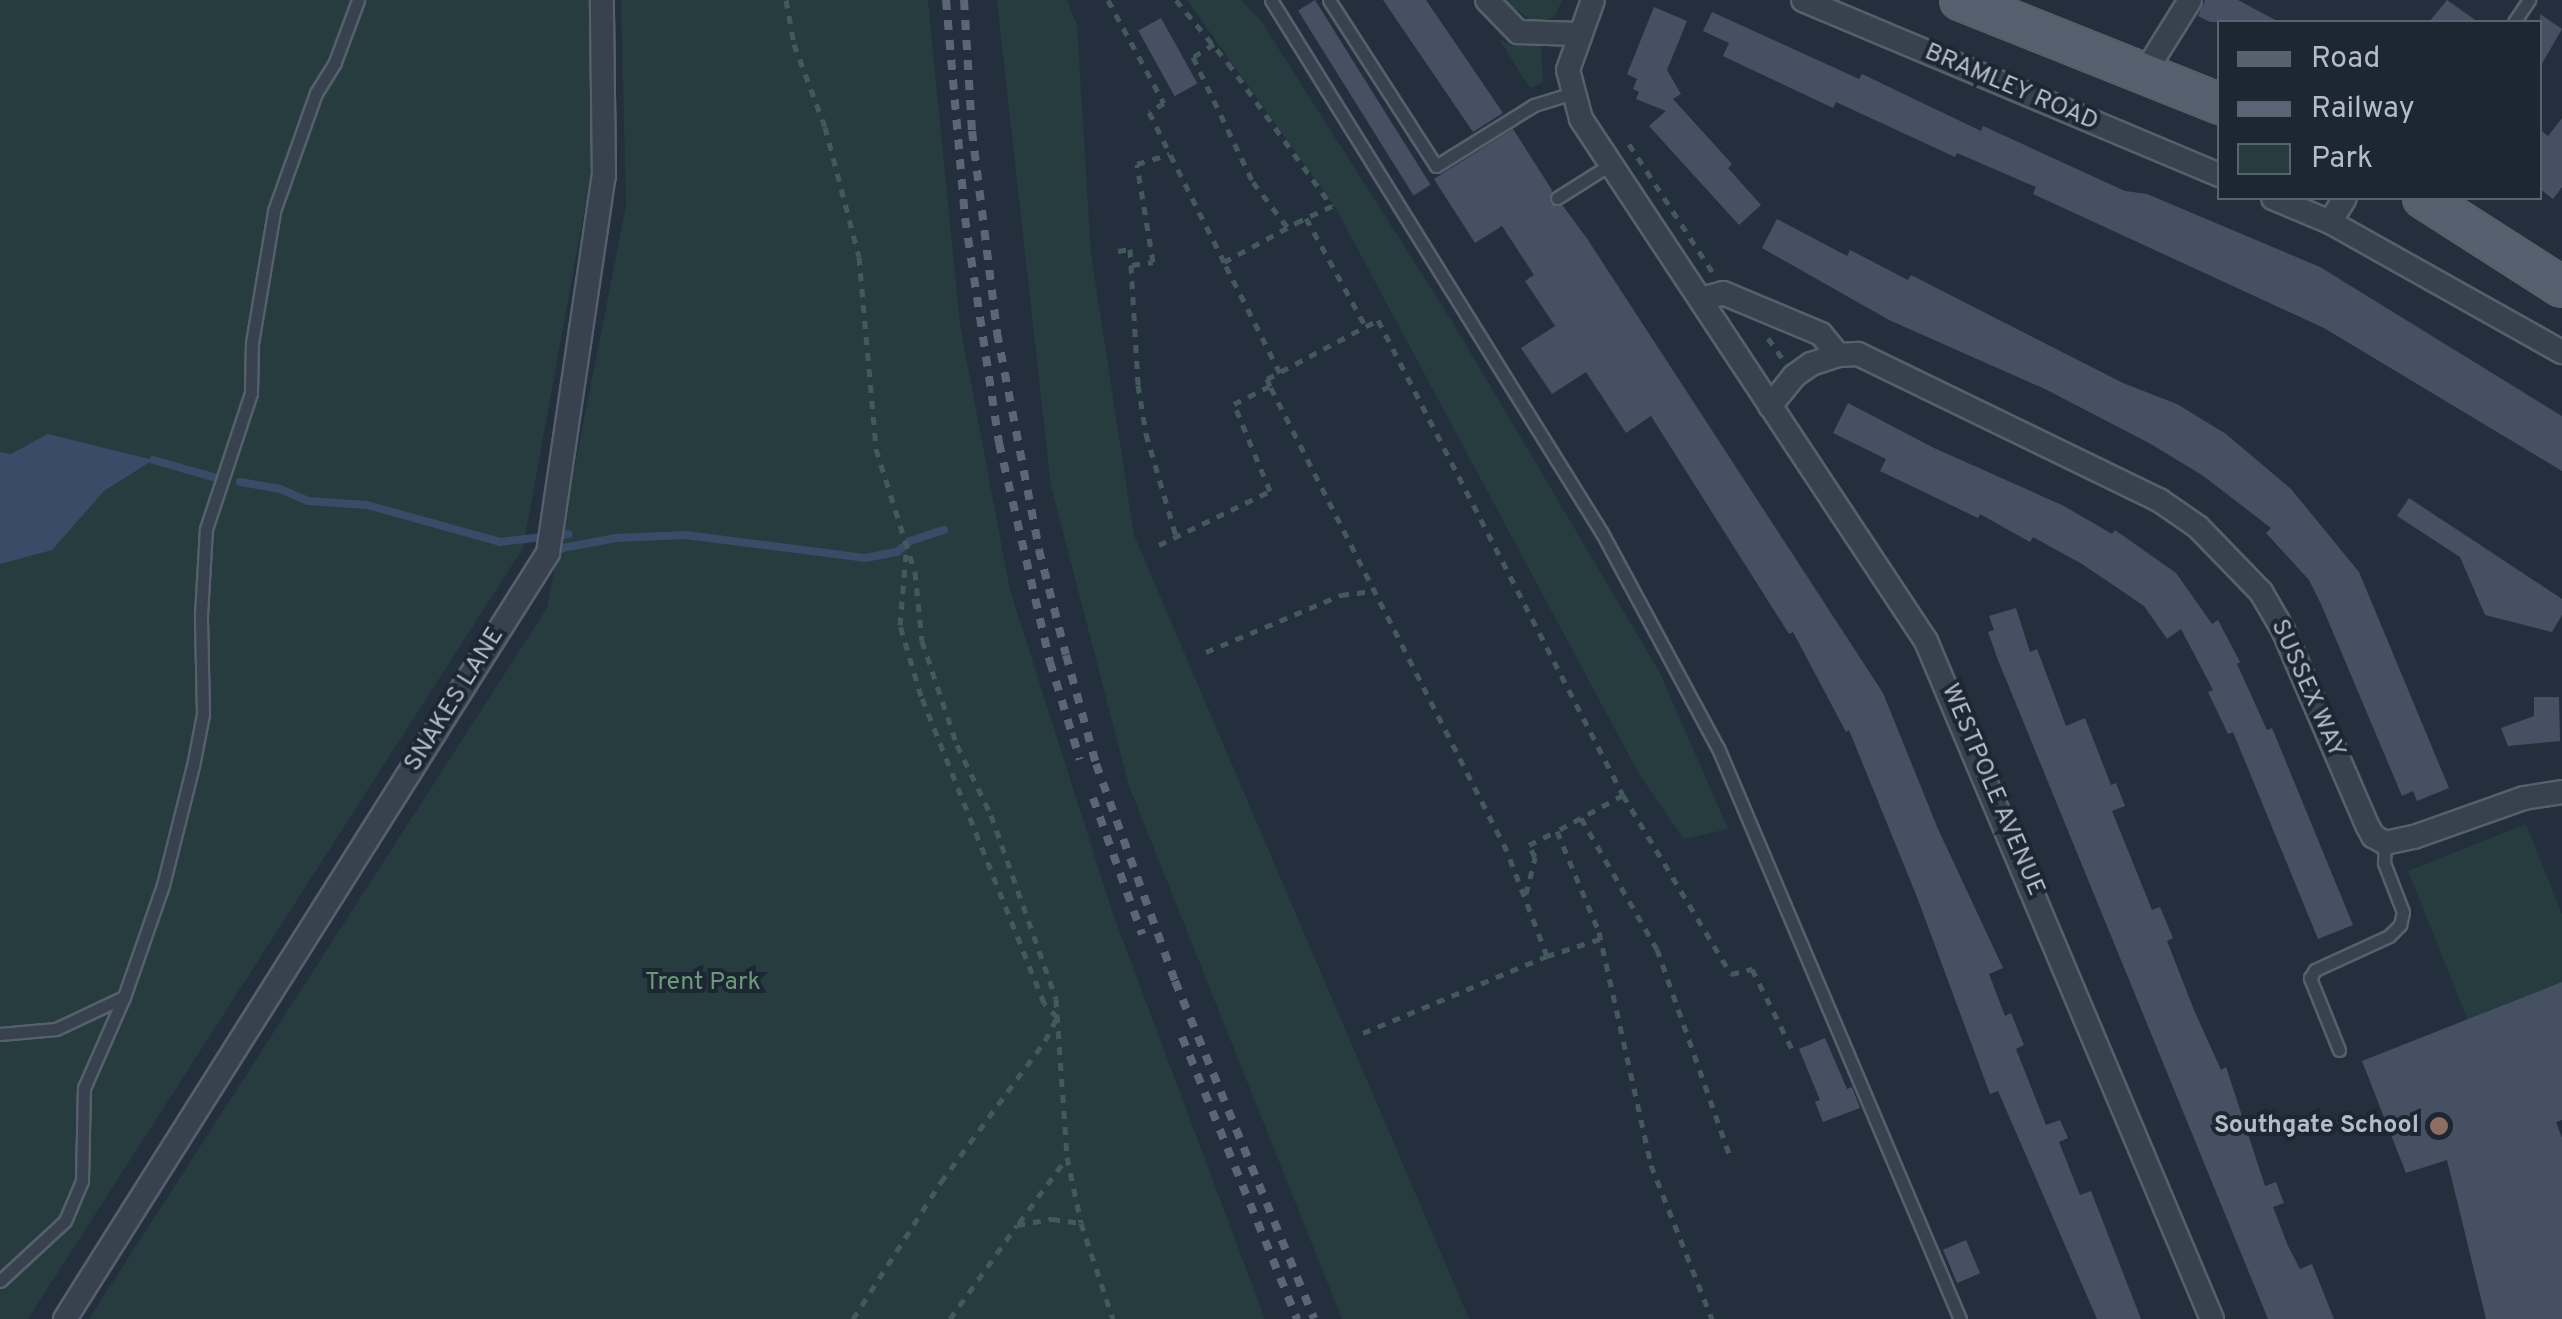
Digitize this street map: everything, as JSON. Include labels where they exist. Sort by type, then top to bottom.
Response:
[{"type":"main road","points":[[1960,0],[2217,103]]},
{"type":"main road","points":[[2425,200],[2562,288]]},
{"type":"street","name":"SNAKES LANE","points":[[65,1319],[548,553],[604,176],[602,0]]},
{"type":"street","points":[[1487,0],[1518,32],[1577,34]]},
{"type":"street","points":[[1593,0],[1577,34],[1568,70],[1570,94],[1580,119],[1701,299]]},
{"type":"street","name":"BRAMLEY ROAD","points":[[1803,0],[2217,174]]},
{"type":"street","points":[[2144,74],[2190,0]]},
{"type":"street","points":[[2278,200],[2330,222],[2562,352]]},
{"type":"street","points":[[2330,222],[2344,200]]},
{"type":"street","name":"SUSSEX WAY","points":[[1701,299],[1723,293],[1820,334],[1838,354],[1858,354],[2080,458],[2160,500],[2198,527],[2233,560],[2268,605],[2367,825],[2373,836],[2385,843]]},
{"type":"street","name":"WESTPOLE AVENUE","points":[[1701,299],[1926,640],[2212,1319]]},
{"type":"street","points":[[1770,406],[1794,376],[1838,354]]},
{"type":"street","points":[[2385,843],[2414,837],[2524,798],[2562,792]]},
{"type":"lane","points":[[0,1281],[57,1230],[74,1207],[85,1154],[84,1088],[124,997],[168,870],[193,766],[202,714],[201,616],[206,529],[252,394],[252,342],[274,210],[316,94],[336,62],[358,0]]},
{"type":"lane","points":[[1271,0],[1602,532],[1718,748],[1960,1319]]},
{"type":"lane","points":[[1329,0],[1436,166],[1534,105],[1570,94]]},
{"type":"lane","points":[[1558,198],[1611,164]]},
{"type":"lane","points":[[2339,1050],[2310,978],[2315,970],[2389,936],[2400,925],[2403,912],[2384,862],[2385,843]]},
{"type":"lane","points":[[0,1034],[56,1029],[124,997]]},
{"type":"path","points":[[786,0],[794,44],[826,126],[859,257],[876,449],[915,572],[922,640],[956,745],[991,815],[1056,999],[1067,1157],[1080,1223],[1113,1319]]},
{"type":"path","points":[[1108,0],[1164,104],[1149,112],[1280,373]]},
{"type":"path","points":[[1176,0],[1214,44],[1332,206],[1224,262]]},
{"type":"path","points":[[1214,44],[1193,57],[1253,182],[1288,228]]},
{"type":"path","points":[[1623,135],[1706,256]]},
{"type":"path","points":[[1132,266],[1153,262],[1137,164],[1170,154]]},
{"type":"path","points":[[1306,218],[1366,327]]},
{"type":"path","points":[[1118,251],[1130,249],[1138,385],[1146,434],[1176,536]]},
{"type":"path","points":[[1769,312],[1763,330],[1794,376]]},
{"type":"path","points":[[1547,956],[1526,896],[1268,379],[1378,320],[1624,796],[1731,974],[1752,968],[1793,1050]]},
{"type":"path","points":[[1159,545],[1270,491],[1234,404],[1270,386]]},
{"type":"path","points":[[907,552],[900,625],[921,696],[1044,1003],[1057,1017]]},
{"type":"path","points":[[1206,652],[1341,595],[1372,591]]},
{"type":"path","points":[[1526,896],[1535,856],[1529,846],[1624,796]]},
{"type":"path","points":[[1581,818],[1657,949],[1730,1156]]},
{"type":"path","points":[[1556,831],[1600,939],[1651,1166],[1712,1319]]},
{"type":"path","points":[[1363,1033],[1547,956],[1600,939]]},
{"type":"path","points":[[853,1319],[941,1182],[1045,1041],[1057,1017]]},
{"type":"path","points":[[950,1319],[1067,1157]]},
{"type":"path","points":[[1018,1225],[1052,1219],[1080,1223]]},
{"type":"green space","points":[[0,0],[602,0],[604,176],[588,191],[523,548],[28,1319],[0,1319]]},
{"type":"green space","name":"Trent Park","points":[[621,0],[928,0],[960,325],[1010,590],[1112,911],[1265,1319],[89,1319],[547,608],[626,206]]},
{"type":"green space","points":[[997,0],[1067,0],[1077,25],[1091,254],[1134,535],[1469,1319],[1342,1319],[1129,786],[1051,486]]},
{"type":"green space","points":[[1187,0],[1241,0],[1261,21],[1453,323],[1660,673],[1728,829],[1684,839],[1639,774],[1335,207]]},
{"type":"green space","points":[[1503,0],[1562,0],[1555,16],[1547,20],[1529,19]]},
{"type":"green space","points":[[1499,39],[1510,45],[1541,46],[1543,82],[1530,88]]},
{"type":"green space","points":[[2526,824],[2562,914],[2562,984],[2468,1021],[2408,871]]},
{"type":"water","points":[[48,434],[153,460],[104,491],[52,550],[0,564],[0,452],[11,454]]},
{"type":"building","points":[[1315,0],[1431,185],[1414,195],[1298,11]]},
{"type":"building","points":[[1383,0],[1426,0],[1503,113],[1473,132]]},
{"type":"building","points":[[2205,0],[2238,0],[2275,20],[2210,22],[2198,16]]},
{"type":"building","points":[[2447,0],[2475,20],[2431,20]]},
{"type":"building","points":[[1654,7],[1687,21],[1667,70],[1681,94],[1673,99],[1732,164],[1728,168],[1761,205],[1739,225],[1649,126],[1666,111],[1636,99],[1639,92],[1633,89],[1637,79],[1627,74]]},
{"type":"building","points":[[1712,12],[1859,79],[1862,74],[1981,131],[1983,126],[2125,191],[2147,194],[2320,267],[2562,416],[2562,471],[2324,328],[2033,194],[2036,187],[1957,153],[1955,157],[1836,102],[1833,108],[1723,56],[1729,43],[1703,31]]},
{"type":"building","points":[[2540,14],[2562,29],[2542,64],[2542,20]]},
{"type":"building","points":[[1161,18],[1197,84],[1175,96],[1138,31]]},
{"type":"building","points":[[2562,118],[2562,187],[2553,199],[2542,191],[2542,132],[2548,136]]},
{"type":"building","points":[[1513,129],[1552,190],[1550,204],[1563,206],[1588,240],[1883,693],[1938,829],[2003,968],[1989,974],[2005,1016],[2011,1013],[2024,1045],[2016,1049],[2046,1125],[2060,1120],[2068,1138],[2059,1142],[2080,1195],[2091,1191],[2141,1319],[2097,1319],[1998,1091],[1990,1094],[1917,897],[1849,730],[1846,732],[1793,632],[1789,634],[1651,416],[1626,433],[1586,372],[1552,394],[1521,348],[1555,326],[1525,281],[1534,275],[1502,226],[1475,243],[1434,179]]},
{"type":"building","points":[[1777,219],[1847,256],[1850,250],[1908,280],[1911,275],[2123,383],[2177,404],[2226,434],[2291,489],[2359,572],[2449,788],[2417,801],[2413,791],[2402,796],[2321,604],[2309,580],[2266,533],[2271,528],[2202,475],[2149,443],[2045,389],[1889,320],[1762,248]]},
{"type":"building","points":[[1848,403],[1934,448],[2064,506],[2112,534],[2115,530],[2176,573],[2212,624],[2218,620],[2240,662],[2237,664],[2267,730],[2272,728],[2353,925],[2318,939],[2233,732],[2228,734],[2208,692],[2213,690],[2181,629],[2167,639],[2144,606],[2082,564],[2033,537],[2030,542],[1980,514],[1978,518],[1880,471],[1886,459],[1833,433]]},
{"type":"building","points":[[2409,498],[2562,599],[2562,615],[2552,632],[2485,615],[2460,557],[2397,516]]},
{"type":"building","points":[[2016,608],[2030,652],[2037,649],[2066,726],[2085,718],[2111,785],[2116,783],[2125,806],[2112,811],[2152,910],[2160,907],[2173,938],[2167,941],[2194,1010],[2221,1070],[2226,1067],[2265,1186],[2276,1182],[2284,1203],[2273,1207],[2288,1246],[2300,1269],[2312,1264],[2334,1319],[2268,1319],[1988,632],[1994,630],[1989,616]]},
{"type":"building","points":[[2534,697],[2559,697],[2560,741],[2508,746],[2501,728],[2534,716]]},
{"type":"building","points":[[2562,982],[2562,1120],[2556,1122],[2562,1138],[2562,1319],[2486,1319],[2447,1160],[2406,1173],[2362,1061]]},
{"type":"building","points":[[1825,1038],[1847,1089],[1852,1087],[1860,1108],[1823,1122],[1815,1102],[1820,1100],[1799,1049]]},
{"type":"building","points":[[1966,1240],[1980,1273],[1957,1283],[1943,1250]]},
{"type":"waterway","points":[[153,460],[213,477]]},
{"type":"waterway","points":[[240,482],[280,489],[308,501],[367,505],[500,542],[569,534]]},
{"type":"waterway","points":[[552,550],[616,538],[686,535],[865,558],[897,552],[910,541],[944,530]]},
{"type":"railway","points":[[946,0],[965,218],[999,443],[1050,662],[1080,760]]},
{"type":"railway","points":[[964,0],[972,131],[997,333],[1039,550],[1066,655],[1096,764],[1175,981],[1314,1319]]},
{"type":"railway","points":[[1093,798],[1142,934]]},
{"type":"railway","points":[[1182,1037],[1297,1319]]},
{"type":"place","name":"Southgate School","points":[[2439,1126]]}]
